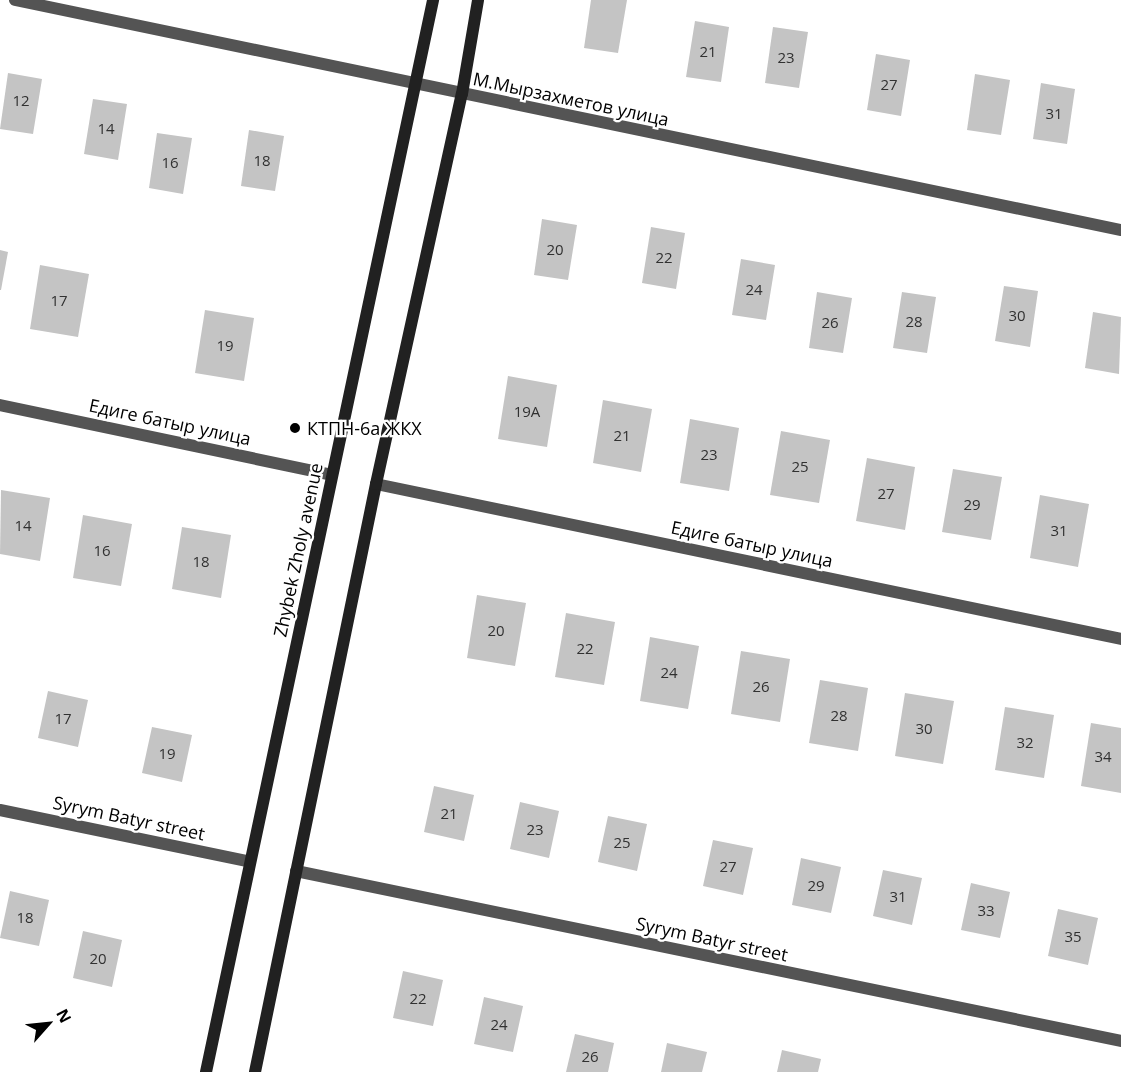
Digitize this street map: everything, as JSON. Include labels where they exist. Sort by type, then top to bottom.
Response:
[{"type":"street","name":"М.Мырзахметов улица","points":[[15,0],[1121,230]]},
{"type":"street","name":"Zhybek Zholy avenue","points":[[206,1072],[434,0]]},
{"type":"street","points":[[255,1072],[376,484],[462,94],[478,0]]},
{"type":"street","name":"Едиге батыр улица","points":[[0,405],[332,475]]},
{"type":"street","name":"Едиге батыр улица","points":[[376,484],[1121,639]]},
{"type":"street","name":"Syrym Batyr street","points":[[0,810],[250,862]]},
{"type":"street","name":"Syrym Batyr street","points":[[296,871],[1121,1041]]},
{"type":"building","points":[[591,0],[627,0],[618,53],[584,48]]},
{"type":"building","points":[[695,21],[729,27],[721,82],[686,77]]},
{"type":"building","points":[[773,27],[808,32],[799,88],[765,83]]},
{"type":"building","points":[[876,54],[910,60],[901,116],[867,110]]},
{"type":"building","points":[[8,73],[42,79],[33,134],[0,129]]},
{"type":"building","points":[[975,74],[1010,80],[1001,135],[967,130]]},
{"type":"building","points":[[1041,83],[1075,89],[1067,144],[1033,139]]},
{"type":"building","points":[[93,99],[127,104],[118,160],[84,154]]},
{"type":"building","points":[[249,130],[284,136],[275,191],[241,186]]},
{"type":"building","points":[[157,133],[192,138],[183,194],[149,188]]},
{"type":"building","points":[[542,219],[577,225],[568,280],[534,275]]},
{"type":"building","points":[[651,227],[685,233],[676,289],[642,283]]},
{"type":"building","points":[[0,250],[8,252],[1,290],[0,290]]},
{"type":"building","points":[[741,259],[775,265],[766,320],[732,315]]},
{"type":"building","points":[[40,265],[89,274],[78,337],[30,329]]},
{"type":"building","points":[[1004,286],[1038,291],[1030,347],[995,341]]},
{"type":"building","points":[[817,292],[852,298],[843,353],[809,348]]},
{"type":"building","points":[[902,292],[936,297],[927,353],[893,348]]},
{"type":"building","points":[[205,310],[254,318],[244,381],[195,373]]},
{"type":"building","points":[[1093,312],[1121,317],[1119,374],[1085,368]]},
{"type":"building","points":[[508,376],[557,385],[547,447],[498,439]]},
{"type":"building","points":[[603,400],[652,409],[641,472],[593,463]]},
{"type":"building","points":[[690,419],[739,428],[729,491],[680,483]]},
{"type":"building","points":[[781,431],[830,440],[819,503],[770,495]]},
{"type":"building","points":[[867,458],[915,467],[905,530],[856,521]]},
{"type":"building","points":[[953,469],[1002,477],[991,540],[942,532]]},
{"type":"building","points":[[1,490],[50,498],[40,561],[0,554]]},
{"type":"building","points":[[1040,495],[1089,504],[1078,567],[1030,558]]},
{"type":"building","points":[[83,515],[132,524],[121,586],[73,578]]},
{"type":"building","points":[[182,527],[231,535],[221,598],[172,589]]},
{"type":"building","points":[[477,595],[526,603],[515,666],[467,658]]},
{"type":"building","points":[[566,613],[615,622],[604,685],[555,677]]},
{"type":"building","points":[[650,637],[699,646],[688,709],[640,701]]},
{"type":"building","points":[[741,651],[790,659],[780,722],[731,714]]},
{"type":"building","points":[[820,680],[868,688],[858,751],[809,743]]},
{"type":"building","points":[[48,691],[88,700],[78,747],[38,738]]},
{"type":"building","points":[[905,693],[954,701],[943,764],[895,756]]},
{"type":"building","points":[[1005,707],[1054,715],[1044,778],[995,770]]},
{"type":"building","points":[[1091,723],[1121,728],[1121,793],[1081,786]]},
{"type":"building","points":[[152,727],[192,735],[182,782],[142,773]]},
{"type":"building","points":[[434,786],[474,795],[464,841],[424,832]]},
{"type":"building","points":[[520,802],[559,811],[549,858],[510,849]]},
{"type":"building","points":[[608,816],[647,824],[637,871],[598,862]]},
{"type":"building","points":[[713,840],[753,848],[743,895],[703,886]]},
{"type":"building","points":[[801,858],[841,867],[831,913],[792,905]]},
{"type":"building","points":[[883,870],[922,878],[912,925],[873,916]]},
{"type":"building","points":[[971,883],[1010,892],[1000,938],[961,930]]},
{"type":"building","points":[[10,891],[49,900],[39,946],[0,938]]},
{"type":"building","points":[[1058,909],[1098,918],[1088,965],[1048,956]]},
{"type":"building","points":[[83,931],[122,940],[112,987],[73,978]]},
{"type":"building","points":[[403,971],[443,980],[433,1026],[393,1018]]},
{"type":"building","points":[[484,997],[523,1006],[513,1052],[474,1044]]},
{"type":"building","points":[[575,1034],[614,1043],[608,1072],[566,1072]]},
{"type":"building","points":[[667,1043],[707,1052],[702,1072],[661,1072]]},
{"type":"building","points":[[782,1050],[821,1059],[818,1072],[777,1072]]},
{"type":"place","name":"КТПН-6а ЖКХ","points":[[295,428]]}]
